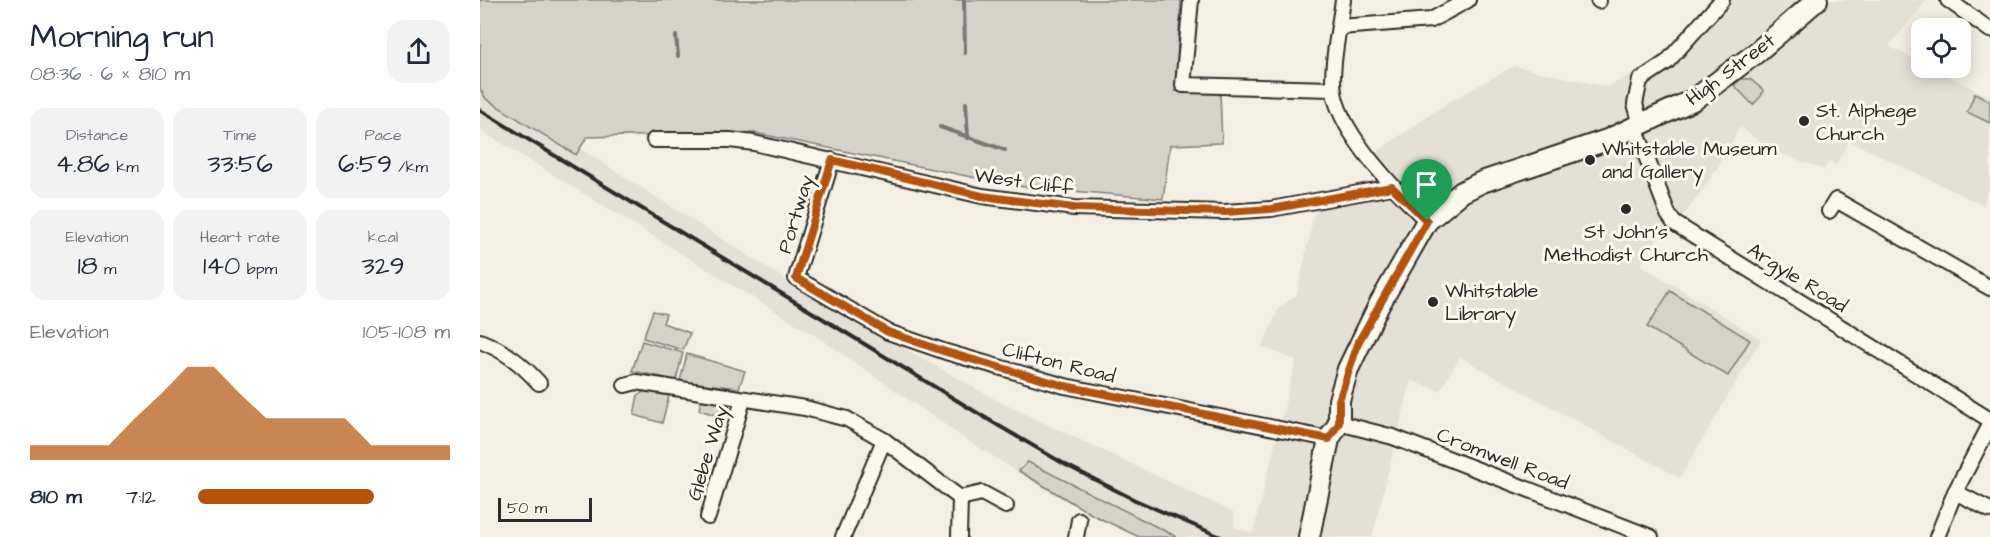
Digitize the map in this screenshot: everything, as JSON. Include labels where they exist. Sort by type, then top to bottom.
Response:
[{"type":"main road","name":"High Street","points":[[1427,221],[1462,192],[1482,182],[1607,140],[1695,99],[1817,0]]},
{"type":"main road","points":[[1309,537],[1339,400],[1359,341],[1427,221]]},
{"type":"street","points":[[1191,0],[1183,85],[1333,89]]},
{"type":"street","points":[[1343,0],[1333,89],[1338,109],[1350,130],[1392,187],[1427,221]]},
{"type":"street","points":[[1340,27],[1431,20],[1468,0]]},
{"type":"street","name":"Argyle Road","points":[[1722,0],[1667,62],[1640,80],[1635,104],[1638,125],[1668,214],[1674,223],[1990,420]]},
{"type":"street","points":[[1948,0],[1990,30]]},
{"type":"street","name":"West Cliff","points":[[654,140],[730,140],[832,160],[982,196],[1074,208],[1225,212],[1271,209],[1392,187]]},
{"type":"street","name":"Portway","points":[[796,278],[832,160]]},
{"type":"street","points":[[1829,211],[1836,200],[1990,288]]},
{"type":"street","name":"Clifton Road","points":[[796,278],[888,332],[957,356],[1065,386],[1334,431]]},
{"type":"street","points":[[480,342],[501,349],[520,362],[539,383]]},
{"type":"street","name":"Glebe Way","points":[[625,385],[636,382],[805,408],[848,419],[884,440],[960,498]]},
{"type":"street","name":"Glebe Way","points":[[708,517],[743,400]]},
{"type":"street","points":[[1937,537],[1955,492],[1990,425]]},
{"type":"street","name":"Cromwell Road","points":[[1334,431],[1393,436],[1651,537]]},
{"type":"street","points":[[843,537],[884,440]]},
{"type":"street","points":[[1955,492],[1990,510]]},
{"type":"street","points":[[959,537],[960,498],[982,493],[1006,506]]},
{"type":"street","points":[[1076,537],[1079,520]]},
{"type":"shaded area","points":[[480,0],[1181,0],[1175,91],[1220,92],[1222,143],[1170,145],[1163,199],[1016,186],[755,133],[587,137],[576,155],[486,99],[480,89]]},
{"type":"shaded area","points":[[1728,0],[1927,0],[1889,46],[1911,57],[1911,78],[1952,78],[1990,97],[1990,184],[1983,205],[1849,141],[1836,165],[1829,160],[1825,170],[1774,151],[1740,127],[1717,168],[1686,213],[1665,226],[1641,265],[1761,339],[1680,478],[1460,357],[1440,391],[1411,381],[1372,537],[1139,537],[1051,493],[967,440],[822,340],[480,130],[480,90],[581,149],[788,281],[795,279],[916,355],[998,401],[1233,512],[1235,528],[1253,533],[1296,360],[1262,347],[1279,307],[1297,295],[1315,210],[1388,173],[1372,155],[1449,102],[1514,66],[1608,87],[1684,44]]},
{"type":"shaded area","points":[[1742,79],[1750,79],[1763,90],[1762,95],[1753,105],[1734,85]]},
{"type":"shaded area","points":[[1975,93],[1990,101],[1990,123],[1967,112]]},
{"type":"shaded area","points":[[1670,291],[1750,340],[1728,376],[1647,327]]},
{"type":"shaded area","points":[[653,311],[666,314],[663,323],[690,333],[683,350],[643,338]]},
{"type":"shaded area","points":[[642,341],[683,353],[676,380],[632,371]]},
{"type":"shaded area","points":[[687,354],[745,371],[739,388],[680,381]]},
{"type":"shaded area","points":[[645,391],[669,396],[662,423],[634,415],[638,395]]},
{"type":"shaded area","points":[[701,400],[730,404],[726,418],[699,410]]},
{"type":"shaded area","points":[[1028,462],[1177,537],[1139,537],[1093,515],[1019,471]]},
{"type":"waterway","points":[[964,0],[965,53]]},
{"type":"waterway","points":[[676,36],[678,56]]},
{"type":"waterway","points":[[966,103],[968,138]]},
{"type":"waterway","points":[[940,127],[1005,150]]},
{"type":"railway","points":[[480,110],[1066,465],[1135,500],[1221,537]]},
{"type":"place","name":"St. Alphege Church","points":[[1804,121]]},
{"type":"place","name":"Whitstable Museum and Gallery","points":[[1590,160]]},
{"type":"place","name":"St John's Methodist Church","points":[[1626,209]]},
{"type":"place","name":"Whitstable Library","points":[[1433,302]]},
{"type":"route","points":[[832,160],[907,180],[982,196],[1074,208],[1225,212],[1271,209],[1392,187],[1427,221],[1359,341],[1339,400],[1339,423],[1329,439],[1065,386],[946,352],[888,332],[796,278],[832,160]]}]
